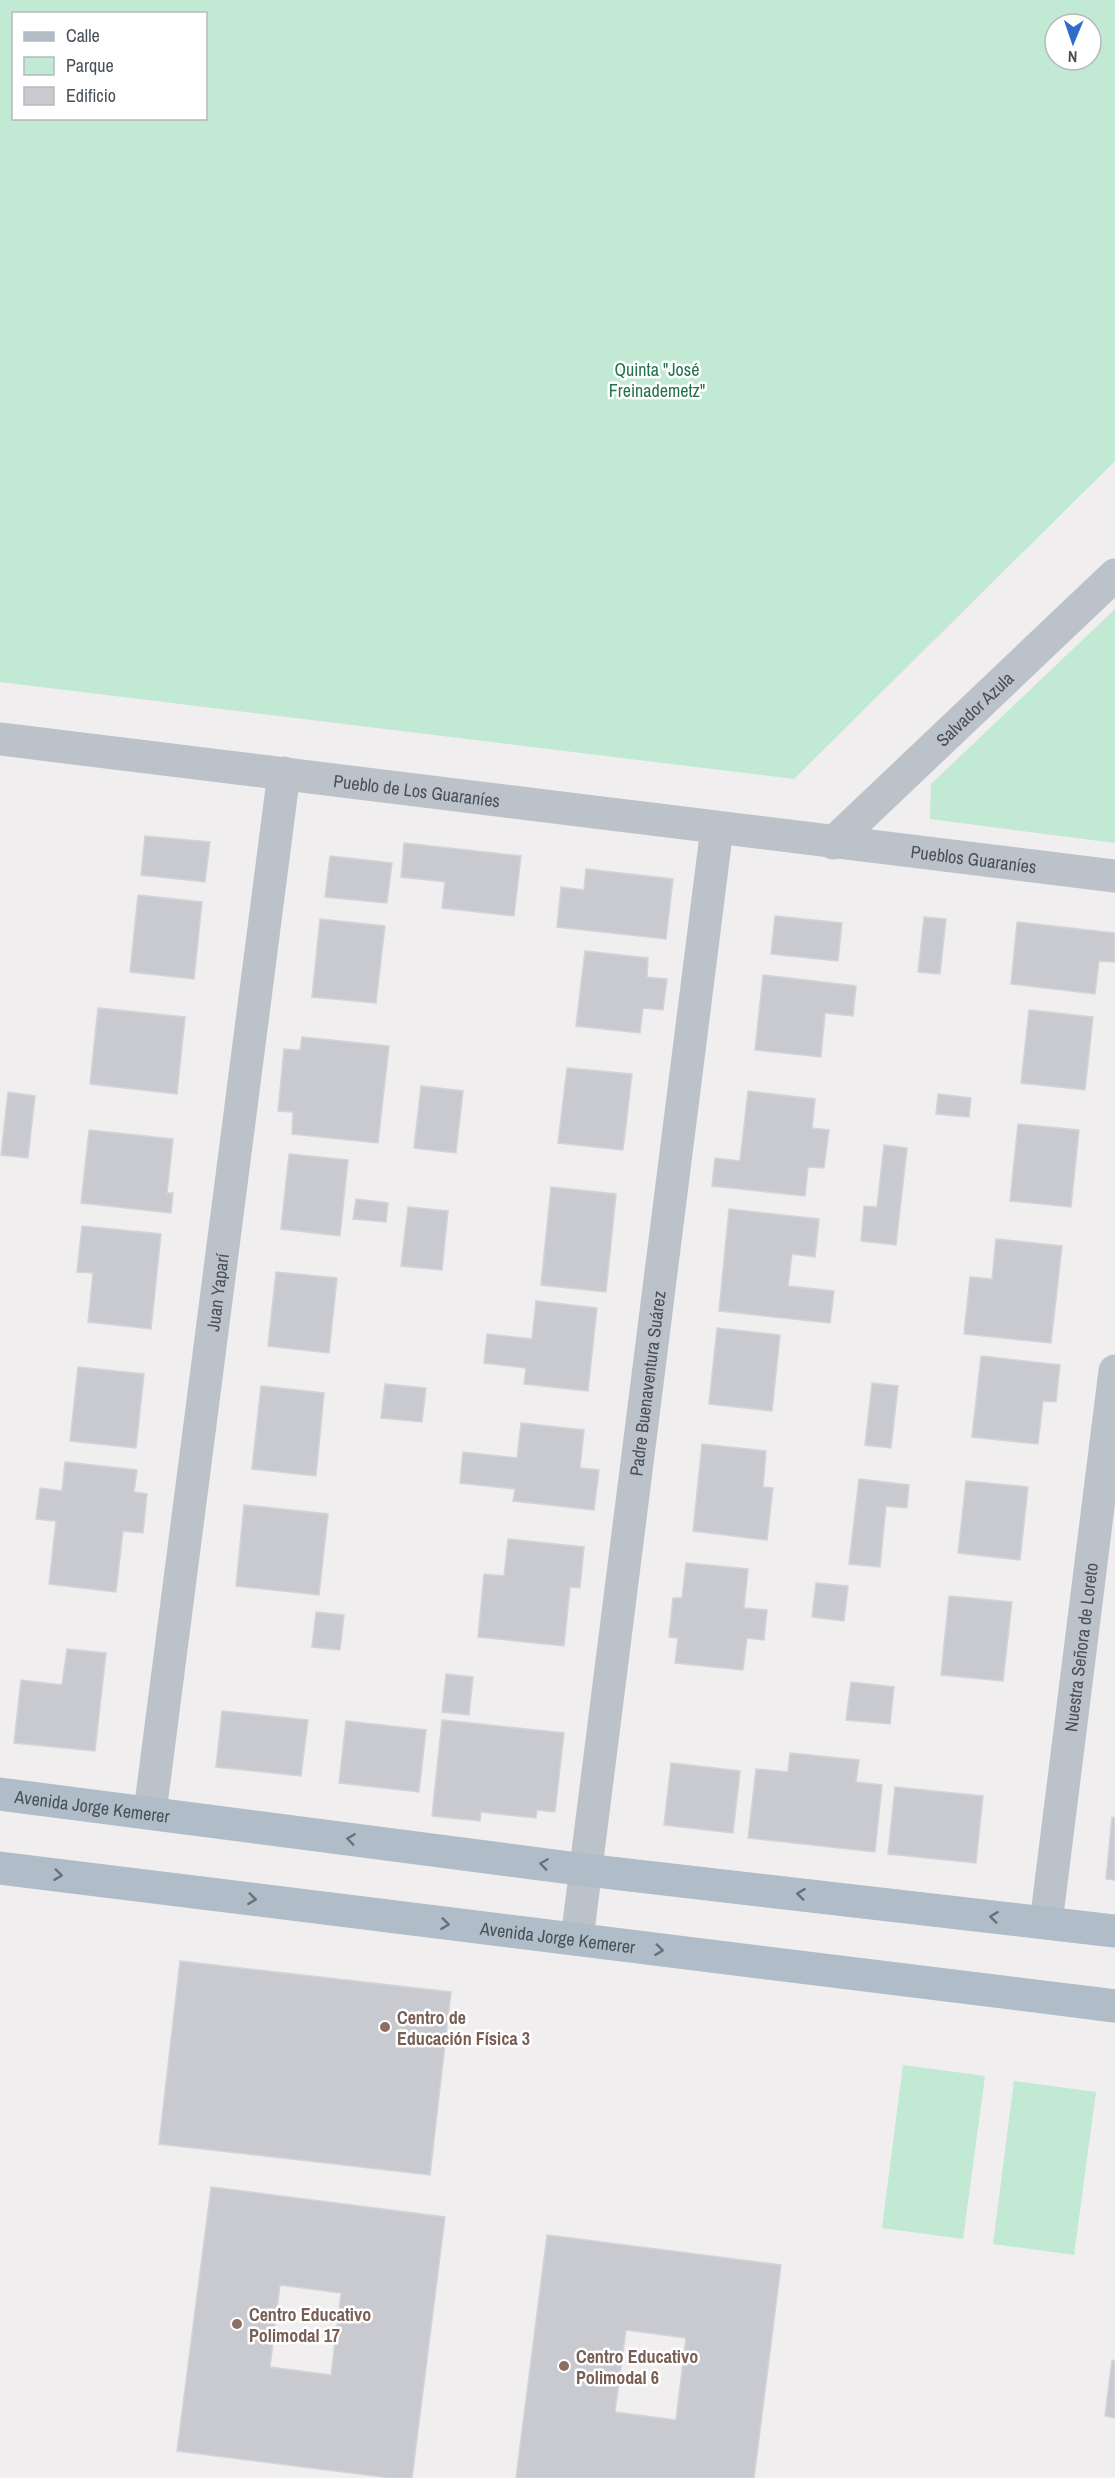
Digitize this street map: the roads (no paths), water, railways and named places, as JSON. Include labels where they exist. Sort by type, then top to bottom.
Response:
[{"type":"main road","name":"Avenida Jorge Kemerer","points":[[0,1794],[586,1870],[1115,1931]]},
{"type":"main road","name":"Avenida Jorge Kemerer","points":[[0,1868],[1115,2006]]},
{"type":"street","name":"Salvador Azula","points":[[833,843],[1115,575]]},
{"type":"street","name":"Pueblo de Los Guaraníes","points":[[0,739],[833,843]]},
{"type":"street","name":"Juan Yaparí","points":[[150,1812],[284,773]]},
{"type":"street","name":"Padre Buenaventura Suárez","points":[[577,1939],[717,828]]},
{"type":"street","name":"Pueblos Guaraníes","points":[[833,843],[1115,876]]},
{"type":"street","name":"Nuestra Señora de Loreto","points":[[1046,1923],[1115,1371]]},
{"type":"place","name":"Centro de Educación Física 3","points":[[385,2027]]},
{"type":"place","name":"Centro Educativo Polimodal 17","points":[[237,2324]]},
{"type":"place","name":"Centro Educativo Polimodal 6","points":[[564,2366]]},
{"type":"park label","name":"Quinta \"José Freinademetz\"","points":[[657,379]]}]
